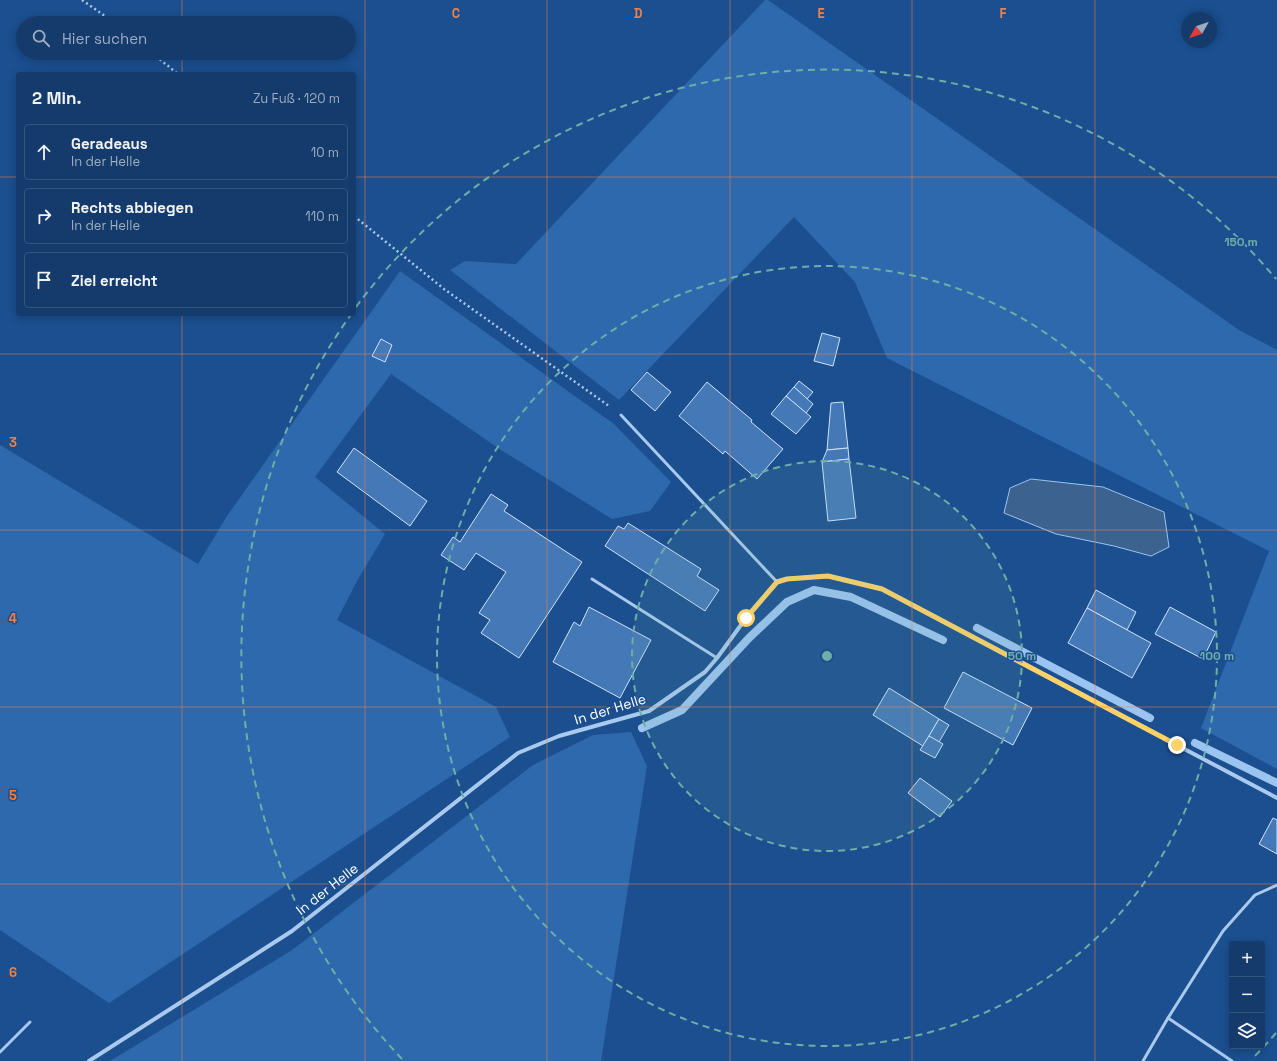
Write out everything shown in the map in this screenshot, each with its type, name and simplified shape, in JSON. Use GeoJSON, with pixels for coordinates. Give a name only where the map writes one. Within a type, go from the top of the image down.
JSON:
{"type":"FeatureCollection","features":[{"type":"Feature","properties":{"kind":"street"},"geometry":{"type":"LineString","coordinates":[[777,582],[787,579],[828,576],[882,589],[1277,798]]}},
{"type":"Feature","properties":{"kind":"street","name":"In der Helle"},"geometry":{"type":"LineString","coordinates":[[89,1061],[292,931],[518,753],[559,736],[649,710],[705,672],[746,618],[777,582]]}},
{"type":"Feature","properties":{"kind":"lane"},"geometry":{"type":"LineString","coordinates":[[621,415],[777,582]]}},
{"type":"Feature","properties":{"kind":"lane"},"geometry":{"type":"LineString","coordinates":[[592,578],[717,658]]}},
{"type":"Feature","properties":{"kind":"lane"},"geometry":{"type":"LineString","coordinates":[[1143,1061],[1168,1018],[1223,931],[1255,895],[1277,886]]}},
{"type":"Feature","properties":{"kind":"lane"},"geometry":{"type":"LineString","coordinates":[[1168,1018],[1232,1061]]}},
{"type":"Feature","properties":{"kind":"lane"},"geometry":{"type":"LineString","coordinates":[[0,1052],[30,1022]]}},
{"type":"Feature","properties":{"kind":"path"},"geometry":{"type":"LineString","coordinates":[[82,0],[105,16]]}},
{"type":"Feature","properties":{"kind":"path"},"geometry":{"type":"LineString","coordinates":[[161,60],[176,72]]}},
{"type":"Feature","properties":{"kind":"path"},"geometry":{"type":"LineString","coordinates":[[356,218],[444,289],[621,415]]}},
{"type":"Feature","properties":{"kind":"shaded area"},"geometry":{"type":"Polygon","coordinates":[[[765,0],[768,0],[1239,330],[1277,350],[1277,769],[1201,728],[1269,551],[887,358],[855,282],[794,217],[619,400],[450,270],[465,261],[516,264],[765,0]]]}},
{"type":"Feature","properties":{"kind":"shaded area"},"geometry":{"type":"Polygon","coordinates":[[[400,271],[614,424],[671,482],[650,511],[612,519],[498,448],[391,374],[315,477],[385,534],[357,581],[337,620],[496,707],[510,737],[109,1003],[0,930],[0,445],[198,564],[227,516],[400,271]]]}},
{"type":"Feature","properties":{"kind":"shaded area"},"geometry":{"type":"Polygon","coordinates":[[[1031,479],[1103,487],[1164,512],[1169,547],[1151,556],[1114,546],[1056,534],[1004,513],[1010,488],[1031,479]]]}},
{"type":"Feature","properties":{"kind":"shaded area"},"geometry":{"type":"Polygon","coordinates":[[[631,732],[647,766],[601,1061],[110,1061],[292,950],[533,765],[593,735],[631,732]]]}},
{"type":"Feature","properties":{"kind":"building"},"geometry":{"type":"Polygon","coordinates":[[[822,333],[840,338],[833,366],[814,361],[822,333]]]}},
{"type":"Feature","properties":{"kind":"building"},"geometry":{"type":"Polygon","coordinates":[[[381,339],[392,345],[385,362],[372,356],[381,339]]]}},
{"type":"Feature","properties":{"kind":"building"},"geometry":{"type":"Polygon","coordinates":[[[647,372],[671,392],[655,411],[631,390],[647,372]]]}},
{"type":"Feature","properties":{"kind":"building"},"geometry":{"type":"Polygon","coordinates":[[[799,381],[813,392],[807,399],[794,387],[799,381]]]}},
{"type":"Feature","properties":{"kind":"building"},"geometry":{"type":"Polygon","coordinates":[[[707,382],[752,420],[751,422],[783,449],[757,479],[725,451],[723,454],[679,416],[707,382]]]}},
{"type":"Feature","properties":{"kind":"building"},"geometry":{"type":"Polygon","coordinates":[[[794,387],[813,404],[806,413],[786,396],[794,387]]]}},
{"type":"Feature","properties":{"kind":"building"},"geometry":{"type":"Polygon","coordinates":[[[786,396],[811,417],[796,434],[771,414],[786,396]]]}},
{"type":"Feature","properties":{"kind":"building"},"geometry":{"type":"Polygon","coordinates":[[[843,402],[848,448],[827,450],[831,403],[843,402]]]}},
{"type":"Feature","properties":{"kind":"building"},"geometry":{"type":"Polygon","coordinates":[[[354,448],[427,501],[410,526],[337,472],[354,448]]]}},
{"type":"Feature","properties":{"kind":"building"},"geometry":{"type":"Polygon","coordinates":[[[848,448],[849,459],[822,462],[827,450],[848,448]]]}},
{"type":"Feature","properties":{"kind":"building"},"geometry":{"type":"Polygon","coordinates":[[[849,459],[856,518],[828,521],[822,462],[849,459]]]}},
{"type":"Feature","properties":{"kind":"building"},"geometry":{"type":"Polygon","coordinates":[[[491,494],[508,505],[504,511],[582,562],[519,658],[481,633],[490,620],[479,613],[506,572],[476,553],[464,570],[441,555],[453,537],[460,542],[491,494]]]}},
{"type":"Feature","properties":{"kind":"building"},"geometry":{"type":"Polygon","coordinates":[[[628,523],[701,569],[697,576],[719,590],[705,611],[605,546],[618,526],[624,529],[628,523]]]}},
{"type":"Feature","properties":{"kind":"building"},"geometry":{"type":"Polygon","coordinates":[[[1096,590],[1136,612],[1127,630],[1087,608],[1096,590]]]}},
{"type":"Feature","properties":{"kind":"building"},"geometry":{"type":"Polygon","coordinates":[[[589,607],[651,640],[620,698],[553,662],[574,622],[580,626],[589,607]]]}},
{"type":"Feature","properties":{"kind":"building"},"geometry":{"type":"Polygon","coordinates":[[[1170,607],[1216,632],[1203,659],[1155,634],[1170,607]]]}},
{"type":"Feature","properties":{"kind":"building"},"geometry":{"type":"Polygon","coordinates":[[[1087,608],[1151,643],[1132,678],[1068,643],[1087,608]]]}},
{"type":"Feature","properties":{"kind":"building"},"geometry":{"type":"Polygon","coordinates":[[[963,672],[1032,708],[1013,745],[944,708],[963,672]]]}},
{"type":"Feature","properties":{"kind":"building"},"geometry":{"type":"Polygon","coordinates":[[[889,688],[939,719],[923,746],[873,715],[889,688]]]}},
{"type":"Feature","properties":{"kind":"building"},"geometry":{"type":"Polygon","coordinates":[[[939,719],[949,725],[939,742],[929,736],[939,719]]]}},
{"type":"Feature","properties":{"kind":"building"},"geometry":{"type":"Polygon","coordinates":[[[929,736],[943,744],[935,758],[920,750],[929,736]]]}},
{"type":"Feature","properties":{"kind":"building"},"geometry":{"type":"Polygon","coordinates":[[[920,778],[952,801],[940,817],[908,793],[920,778]]]}},
{"type":"Feature","properties":{"kind":"building"},"geometry":{"type":"Polygon","coordinates":[[[1273,818],[1277,820],[1277,854],[1259,844],[1273,818]]]}},
{"type":"Feature","properties":{"kind":"waterway"},"geometry":{"type":"LineString","coordinates":[[642,728],[682,710],[749,638],[787,602],[814,590],[851,597],[943,640]]}},
{"type":"Feature","properties":{"kind":"waterway"},"geometry":{"type":"LineString","coordinates":[[977,628],[1150,718]]}},
{"type":"Feature","properties":{"kind":"waterway"},"geometry":{"type":"LineString","coordinates":[[1195,743],[1277,783]]}},
{"type":"Feature","properties":{"kind":"route"},"geometry":{"type":"LineString","coordinates":[[746,618],[777,582],[787,579],[828,576],[882,589],[1177,745]]}}]}
